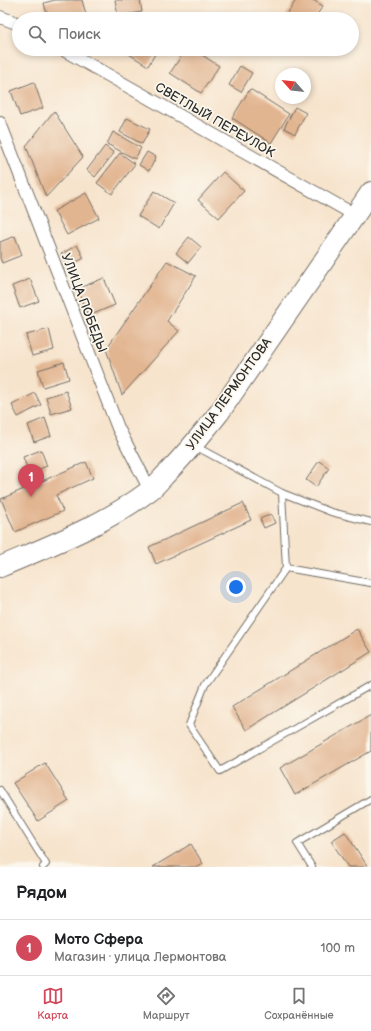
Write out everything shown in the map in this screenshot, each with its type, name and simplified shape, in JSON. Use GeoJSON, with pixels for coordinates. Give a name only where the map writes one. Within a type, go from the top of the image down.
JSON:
{"type":"FeatureCollection","features":[{"type":"Feature","properties":{"kind":"main road","name":"УЛИЦА ЛЕРМОНТОВА"},"geometry":{"type":"LineString","coordinates":[[0,567],[99,523],[150,490],[194,445],[219,413],[371,192]]}},
{"type":"Feature","properties":{"kind":"street"},"geometry":{"type":"LineString","coordinates":[[0,17],[12,21]]}},
{"type":"Feature","properties":{"kind":"street","name":"СВЕТЛЫЙ ПЕРЕУЛОК"},"geometry":{"type":"LineString","coordinates":[[74,56],[355,215]]}},
{"type":"Feature","properties":{"kind":"street","name":"УЛИЦА ПОБЕДЫ"},"geometry":{"type":"LineString","coordinates":[[0,124],[118,428],[150,490]]}},
{"type":"Feature","properties":{"kind":"lane"},"geometry":{"type":"LineString","coordinates":[[194,445],[282,493],[331,512],[371,522]]}},
{"type":"Feature","properties":{"kind":"lane"},"geometry":{"type":"LineString","coordinates":[[282,493],[286,568],[205,685],[189,725],[220,771],[371,685]]}},
{"type":"Feature","properties":{"kind":"lane"},"geometry":{"type":"LineString","coordinates":[[286,568],[371,583]]}},
{"type":"Feature","properties":{"kind":"lane"},"geometry":{"type":"LineString","coordinates":[[0,790],[46,864],[43,867]]}},
{"type":"Feature","properties":{"kind":"lane"},"geometry":{"type":"LineString","coordinates":[[312,867],[297,843],[371,799]]}},
{"type":"Feature","properties":{"kind":"building"},"geometry":{"type":"Polygon","coordinates":[[[55,0],[82,0],[85,12],[46,12],[44,3],[55,0]]]}},
{"type":"Feature","properties":{"kind":"building"},"geometry":{"type":"Polygon","coordinates":[[[115,0],[140,0],[142,12],[117,12],[115,0]]]}},
{"type":"Feature","properties":{"kind":"building"},"geometry":{"type":"Polygon","coordinates":[[[296,0],[313,0],[323,6],[319,12],[288,12],[296,0]]]}},
{"type":"Feature","properties":{"kind":"building"},"geometry":{"type":"Polygon","coordinates":[[[132,56],[154,56],[148,66],[132,56]]]}},
{"type":"Feature","properties":{"kind":"building"},"geometry":{"type":"Polygon","coordinates":[[[181,56],[204,56],[219,66],[201,93],[170,73],[181,56]]]}},
{"type":"Feature","properties":{"kind":"building"},"geometry":{"type":"Polygon","coordinates":[[[240,66],[252,73],[241,92],[229,85],[240,66]]]}},
{"type":"Feature","properties":{"kind":"building"},"geometry":{"type":"Polygon","coordinates":[[[34,82],[43,108],[20,116],[11,91],[34,82]]]}},
{"type":"Feature","properties":{"kind":"building"},"geometry":{"type":"Polygon","coordinates":[[[250,89],[289,114],[271,143],[232,118],[250,89]]]}},
{"type":"Feature","properties":{"kind":"building"},"geometry":{"type":"Polygon","coordinates":[[[295,107],[306,113],[295,134],[284,128],[295,107]]]}},
{"type":"Feature","properties":{"kind":"building"},"geometry":{"type":"Polygon","coordinates":[[[54,111],[83,157],[46,197],[26,146],[54,111]]]}},
{"type":"Feature","properties":{"kind":"building"},"geometry":{"type":"Polygon","coordinates":[[[127,118],[150,129],[142,144],[120,132],[127,118]]]}},
{"type":"Feature","properties":{"kind":"building"},"geometry":{"type":"Polygon","coordinates":[[[113,132],[141,148],[135,159],[107,144],[113,132]]]}},
{"type":"Feature","properties":{"kind":"building"},"geometry":{"type":"Polygon","coordinates":[[[105,146],[114,153],[95,177],[87,170],[105,146]]]}},
{"type":"Feature","properties":{"kind":"building"},"geometry":{"type":"Polygon","coordinates":[[[147,152],[156,157],[149,171],[139,165],[147,152]]]}},
{"type":"Feature","properties":{"kind":"building"},"geometry":{"type":"Polygon","coordinates":[[[120,153],[135,164],[112,194],[97,183],[120,153]]]}},
{"type":"Feature","properties":{"kind":"building"},"geometry":{"type":"Polygon","coordinates":[[[223,172],[244,191],[219,218],[198,200],[223,172]]]}},
{"type":"Feature","properties":{"kind":"building"},"geometry":{"type":"Polygon","coordinates":[[[154,191],[174,203],[159,229],[138,216],[154,191]]]}},
{"type":"Feature","properties":{"kind":"building"},"geometry":{"type":"Polygon","coordinates":[[[86,193],[99,218],[67,235],[54,211],[86,193]]]}},
{"type":"Feature","properties":{"kind":"building"},"geometry":{"type":"Polygon","coordinates":[[[15,236],[22,255],[2,263],[0,258],[0,242],[15,236]]]}},
{"type":"Feature","properties":{"kind":"building"},"geometry":{"type":"Polygon","coordinates":[[[189,237],[201,247],[188,263],[176,253],[189,237]]]}},
{"type":"Feature","properties":{"kind":"building"},"geometry":{"type":"Polygon","coordinates":[[[77,245],[84,258],[68,267],[61,254],[77,245]]]}},
{"type":"Feature","properties":{"kind":"building"},"geometry":{"type":"Polygon","coordinates":[[[167,261],[196,276],[167,321],[179,331],[122,395],[106,349],[167,261]]]}},
{"type":"Feature","properties":{"kind":"building"},"geometry":{"type":"Polygon","coordinates":[[[104,278],[115,305],[88,316],[77,289],[104,278]]]}},
{"type":"Feature","properties":{"kind":"building"},"geometry":{"type":"Polygon","coordinates":[[[30,279],[39,301],[20,308],[12,286],[30,279]]]}},
{"type":"Feature","properties":{"kind":"building"},"geometry":{"type":"Polygon","coordinates":[[[49,329],[54,350],[32,356],[26,335],[49,329]]]}},
{"type":"Feature","properties":{"kind":"building"},"geometry":{"type":"Polygon","coordinates":[[[64,362],[69,379],[43,387],[38,370],[64,362]]]}},
{"type":"Feature","properties":{"kind":"building"},"geometry":{"type":"Polygon","coordinates":[[[66,391],[72,408],[51,414],[46,397],[66,391]]]}},
{"type":"Feature","properties":{"kind":"building"},"geometry":{"type":"Polygon","coordinates":[[[35,393],[41,405],[18,417],[12,405],[35,393]]]}},
{"type":"Feature","properties":{"kind":"building"},"geometry":{"type":"Polygon","coordinates":[[[45,418],[51,436],[34,442],[28,425],[45,418]]]}},
{"type":"Feature","properties":{"kind":"building"},"geometry":{"type":"Polygon","coordinates":[[[41,450],[47,466],[29,473],[23,457],[41,450]]]}},
{"type":"Feature","properties":{"kind":"building"},"geometry":{"type":"Polygon","coordinates":[[[319,461],[329,468],[316,487],[306,480],[319,461]]]}},
{"type":"Feature","properties":{"kind":"building"},"geometry":{"type":"Polygon","coordinates":[[[86,462],[93,478],[56,495],[63,511],[15,532],[1,499],[86,462]]]}},
{"type":"Feature","properties":{"kind":"building"},"geometry":{"type":"Polygon","coordinates":[[[243,503],[251,520],[156,564],[149,547],[243,503]]]}},
{"type":"Feature","properties":{"kind":"building"},"geometry":{"type":"Polygon","coordinates":[[[271,514],[275,523],[264,528],[260,519],[271,514]]]}},
{"type":"Feature","properties":{"kind":"building"},"geometry":{"type":"Polygon","coordinates":[[[357,629],[371,652],[246,730],[232,707],[357,629]]]}},
{"type":"Feature","properties":{"kind":"building"},"geometry":{"type":"Polygon","coordinates":[[[371,715],[371,751],[295,795],[280,768],[371,715]]]}},
{"type":"Feature","properties":{"kind":"building"},"geometry":{"type":"Polygon","coordinates":[[[45,763],[69,801],[38,821],[13,783],[45,763]]]}},
{"type":"Feature","properties":{"kind":"building"},"geometry":{"type":"Polygon","coordinates":[[[345,832],[368,867],[348,867],[331,841],[345,832]]]}},
{"type":"Feature","properties":{"kind":"building"},"geometry":{"type":"Polygon","coordinates":[[[191,844],[203,864],[198,867],[153,867],[191,844]]]}},
{"type":"Feature","properties":{"kind":"place","name":"Мото Сфера"},"geometry":{"type":"Point","coordinates":[31,497]}}]}
